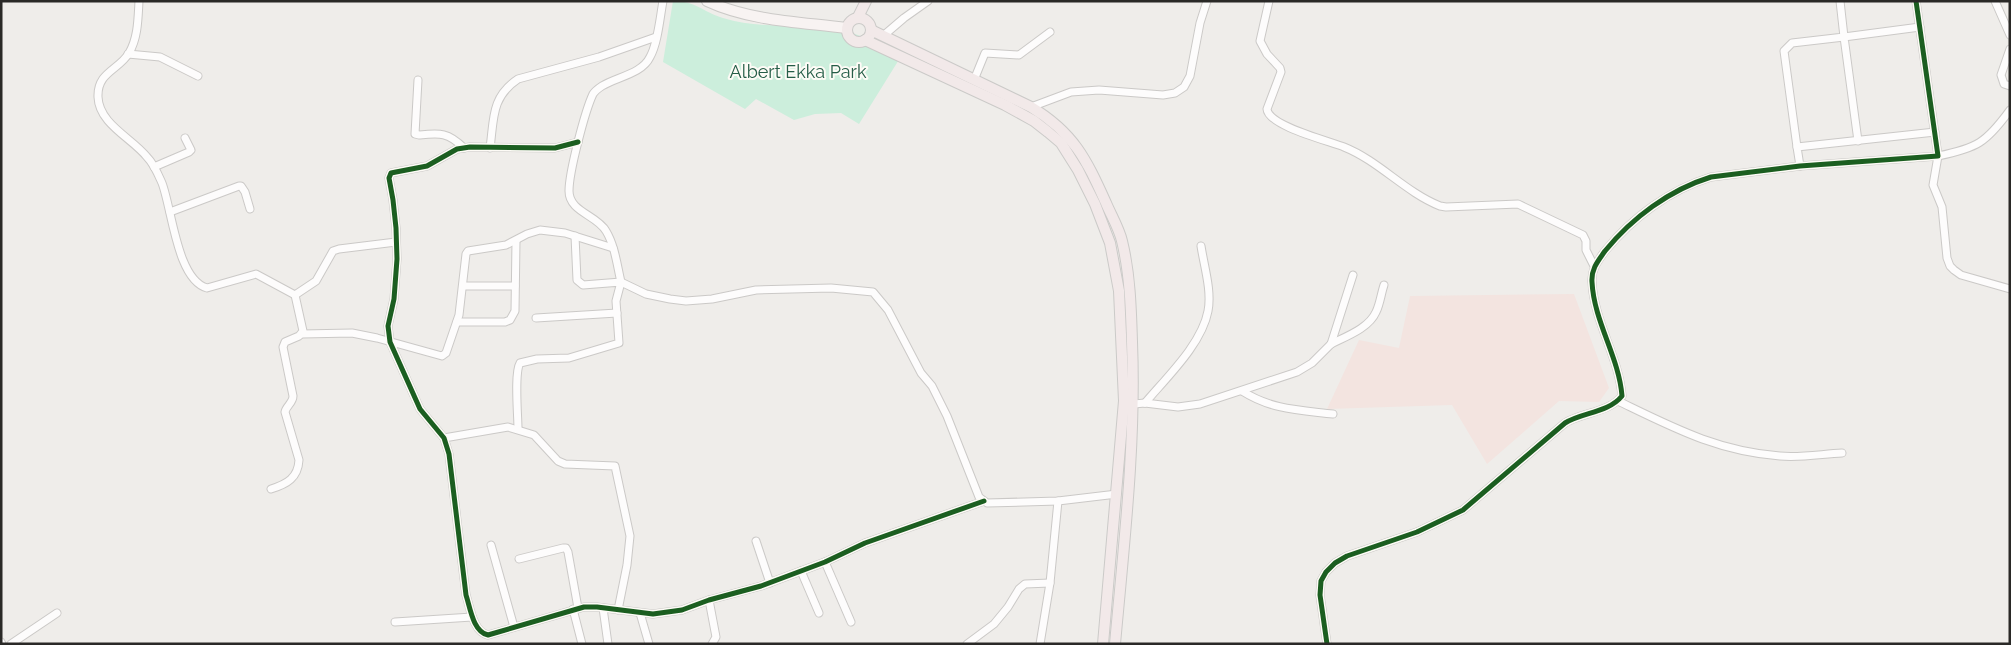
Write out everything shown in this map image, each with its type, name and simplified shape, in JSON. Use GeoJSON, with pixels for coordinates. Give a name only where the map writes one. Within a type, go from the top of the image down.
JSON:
{"type":"FeatureCollection","features":[{"type":"Feature","properties":{"kind":"main road"},"geometry":{"type":"LineString","coordinates":[[866,1],[858,17],[849,22],[846,28],[850,39],[858,42],[865,40],[1005,105],[1034,122],[1061,143],[1078,170],[1095,204],[1110,243],[1118,283],[1124,401],[1103,644]]}},
{"type":"Feature","properties":{"kind":"main road"},"geometry":{"type":"LineString","coordinates":[[858,17],[869,23],[871,30],[865,40]]}},
{"type":"Feature","properties":{"kind":"main road"},"geometry":{"type":"LineString","coordinates":[[871,30],[1031,107],[1052,120],[1081,152],[1122,238],[1131,298],[1140,404],[1129,489],[1115,644]]}},
{"type":"Feature","properties":{"kind":"street"},"geometry":{"type":"LineString","coordinates":[[139,1],[134,44],[121,63],[103,76],[97,95],[98,104],[110,122],[147,156],[154,167],[162,184],[184,265],[202,286],[207,288],[256,274],[295,295],[303,331],[302,334]]}},
{"type":"Feature","properties":{"kind":"street"},"geometry":{"type":"LineString","coordinates":[[518,429],[517,391],[518,366],[520,363],[537,359],[569,358],[619,343],[616,301],[621,282],[614,248],[606,230],[600,223],[576,207],[571,200],[569,190],[578,142],[594,93],[602,86],[640,68],[650,58],[663,1]]}},
{"type":"Feature","properties":{"kind":"street"},"geometry":{"type":"LineString","coordinates":[[707,1],[738,13],[757,17],[846,28]]}},
{"type":"Feature","properties":{"kind":"street"},"geometry":{"type":"LineString","coordinates":[[883,36],[928,1]]}},
{"type":"Feature","properties":{"kind":"street"},"geometry":{"type":"LineString","coordinates":[[1031,107],[1072,92],[1099,90],[1164,95],[1174,93],[1184,87],[1190,76],[1200,23],[1207,1]]}},
{"type":"Feature","properties":{"kind":"street"},"geometry":{"type":"LineString","coordinates":[[1269,1],[1260,41],[1281,72],[1267,109],[1267,113],[1272,118],[1289,128],[1346,148],[1440,206],[1518,204],[1569,227],[1583,235],[1586,240],[1586,250],[1594,266]]}},
{"type":"Feature","properties":{"kind":"street"},"geometry":{"type":"LineString","coordinates":[[1840,1],[1858,141]]}},
{"type":"Feature","properties":{"kind":"street"},"geometry":{"type":"LineString","coordinates":[[1916,1],[1938,156],[1933,185],[1942,206],[1947,258],[1950,266],[1961,275],[2010,289]]}},
{"type":"Feature","properties":{"kind":"street"},"geometry":{"type":"LineString","coordinates":[[1995,1],[2010,35]]}},
{"type":"Feature","properties":{"kind":"street"},"geometry":{"type":"LineString","coordinates":[[1800,166],[1784,51],[1792,43],[1920,27]]}},
{"type":"Feature","properties":{"kind":"street"},"geometry":{"type":"LineString","coordinates":[[974,80],[985,53],[1019,55],[1050,32]]}},
{"type":"Feature","properties":{"kind":"street"},"geometry":{"type":"LineString","coordinates":[[490,148],[494,113],[498,99],[502,92],[518,79],[599,57],[656,37]]}},
{"type":"Feature","properties":{"kind":"street"},"geometry":{"type":"LineString","coordinates":[[2010,49],[2001,76],[2004,84],[2010,86]]}},
{"type":"Feature","properties":{"kind":"street"},"geometry":{"type":"LineString","coordinates":[[128,54],[160,57],[198,76]]}},
{"type":"Feature","properties":{"kind":"street"},"geometry":{"type":"LineString","coordinates":[[418,80],[415,134],[447,135],[454,138],[464,148]]}},
{"type":"Feature","properties":{"kind":"street"},"geometry":{"type":"LineString","coordinates":[[1327,644],[1320,595],[1322,581],[1326,572],[1335,563],[1348,556],[1417,532],[1463,510],[1565,423],[1574,418],[1606,408],[1618,401],[1622,396],[1621,381],[1596,306],[1591,280],[1594,266],[1622,231],[1647,211],[1686,186],[1710,177],[1800,166],[1938,156],[1971,148],[1996,129],[2010,110]]}},
{"type":"Feature","properties":{"kind":"street"},"geometry":{"type":"LineString","coordinates":[[1797,147],[1935,132]]}},
{"type":"Feature","properties":{"kind":"street"},"geometry":{"type":"LineString","coordinates":[[154,167],[189,152],[191,147],[185,138]]}},
{"type":"Feature","properties":{"kind":"street"},"geometry":{"type":"LineString","coordinates":[[578,142],[555,148],[457,149],[427,166],[391,173],[388,178],[393,200],[396,242],[396,282],[388,326],[390,342],[420,409],[444,438],[449,454],[466,595],[472,616],[480,632],[484,635],[576,609],[603,608],[653,614],[682,610],[709,600],[770,583],[865,544],[984,501]]}},
{"type":"Feature","properties":{"kind":"street"},"geometry":{"type":"LineString","coordinates":[[170,212],[239,186],[245,192],[250,209]]}},
{"type":"Feature","properties":{"kind":"street"},"geometry":{"type":"LineString","coordinates":[[271,489],[285,485],[293,478],[299,468],[299,460],[286,412],[286,408],[293,399],[293,396],[283,347],[285,342],[302,334],[352,334],[442,356],[446,353],[457,322],[466,254],[468,251],[506,245],[527,234],[540,230],[565,232],[614,248]]}},
{"type":"Feature","properties":{"kind":"street"},"geometry":{"type":"LineString","coordinates":[[575,236],[577,280],[583,285],[621,282],[646,294],[670,300],[686,301],[712,299],[756,290],[830,288],[873,292],[888,310],[921,373],[932,386],[947,416],[980,497],[984,501],[987,503],[1058,501],[1117,494]]}},
{"type":"Feature","properties":{"kind":"street"},"geometry":{"type":"LineString","coordinates":[[457,322],[505,322],[510,320],[515,311],[516,240]]}},
{"type":"Feature","properties":{"kind":"street"},"geometry":{"type":"LineString","coordinates":[[295,295],[316,281],[333,252],[339,249],[396,242]]}},
{"type":"Feature","properties":{"kind":"street"},"geometry":{"type":"LineString","coordinates":[[1140,404],[1186,354],[1204,323],[1208,311],[1209,298],[1201,246]]}},
{"type":"Feature","properties":{"kind":"street"},"geometry":{"type":"LineString","coordinates":[[1331,344],[1353,275]]}},
{"type":"Feature","properties":{"kind":"street"},"geometry":{"type":"LineString","coordinates":[[1140,404],[1178,407],[1200,404],[1297,372],[1312,363],[1331,344],[1364,326],[1371,320],[1376,312],[1384,285]]}},
{"type":"Feature","properties":{"kind":"street"},"geometry":{"type":"LineString","coordinates":[[463,286],[516,286]]}},
{"type":"Feature","properties":{"kind":"street"},"geometry":{"type":"LineString","coordinates":[[536,318],[617,313]]}},
{"type":"Feature","properties":{"kind":"street"},"geometry":{"type":"LineString","coordinates":[[1242,391],[1271,406],[1334,414]]}},
{"type":"Feature","properties":{"kind":"street"},"geometry":{"type":"LineString","coordinates":[[1618,401],[1690,436],[1730,449],[1782,456],[1842,453]]}},
{"type":"Feature","properties":{"kind":"street"},"geometry":{"type":"LineString","coordinates":[[444,438],[499,427],[518,429],[539,439],[558,461],[565,464],[612,465],[616,469],[630,536],[628,565],[618,610]]}},
{"type":"Feature","properties":{"kind":"street"},"geometry":{"type":"LineString","coordinates":[[1040,644],[1050,583],[1058,501]]}},
{"type":"Feature","properties":{"kind":"street"},"geometry":{"type":"LineString","coordinates":[[756,541],[770,583]]}},
{"type":"Feature","properties":{"kind":"street"},"geometry":{"type":"LineString","coordinates":[[491,545],[514,627]]}},
{"type":"Feature","properties":{"kind":"street"},"geometry":{"type":"LineString","coordinates":[[519,559],[566,548],[582,644]]}},
{"type":"Feature","properties":{"kind":"street"},"geometry":{"type":"LineString","coordinates":[[825,562],[851,622]]}},
{"type":"Feature","properties":{"kind":"street"},"geometry":{"type":"LineString","coordinates":[[801,571],[819,612]]}},
{"type":"Feature","properties":{"kind":"street"},"geometry":{"type":"LineString","coordinates":[[966,644],[994,624],[1008,607],[1019,589],[1025,584],[1050,583]]}},
{"type":"Feature","properties":{"kind":"street"},"geometry":{"type":"LineString","coordinates":[[709,600],[716,637],[712,644]]}},
{"type":"Feature","properties":{"kind":"street"},"geometry":{"type":"LineString","coordinates":[[603,608],[608,644]]}},
{"type":"Feature","properties":{"kind":"street"},"geometry":{"type":"LineString","coordinates":[[11,644],[56,613]]}},
{"type":"Feature","properties":{"kind":"street"},"geometry":{"type":"LineString","coordinates":[[640,613],[649,644]]}},
{"type":"Feature","properties":{"kind":"street"},"geometry":{"type":"LineString","coordinates":[[395,622],[472,616]]}},
{"type":"Feature","properties":{"kind":"shaded area"},"geometry":{"type":"Polygon","coordinates":[[[1574,294],[1609,388],[1599,402],[1559,401],[1487,464],[1452,405],[1327,409],[1359,340],[1399,348],[1410,296],[1574,294]]]}},
{"type":"Feature","properties":{"kind":"green space","name":"Albert Ekka Park"},"geometry":{"type":"Polygon","coordinates":[[[673,1],[688,3],[716,16],[750,24],[820,28],[852,33],[885,48],[900,58],[859,124],[841,113],[815,114],[794,120],[756,99],[745,109],[663,62],[673,1]]]}},
{"type":"Feature","properties":{"kind":"cycle path"},"geometry":{"type":"LineString","coordinates":[[1327,644],[1320,595],[1321,581],[1326,572],[1335,563],[1347,556],[1417,532],[1463,510],[1565,423],[1610,406],[1622,396],[1616,367],[1597,311],[1592,277],[1596,265],[1605,251],[1627,227],[1652,206],[1681,189],[1711,177],[1800,166],[1938,156],[1916,1]]}},
{"type":"Feature","properties":{"kind":"cycle path"},"geometry":{"type":"LineString","coordinates":[[578,142],[555,148],[470,147],[457,149],[427,166],[391,173],[389,178],[396,228],[397,259],[394,299],[388,326],[390,342],[420,409],[444,438],[449,454],[466,595],[473,618],[483,633],[488,635],[584,607],[653,614],[682,610],[709,600],[761,586],[825,562],[865,543],[984,501]]}}]}
